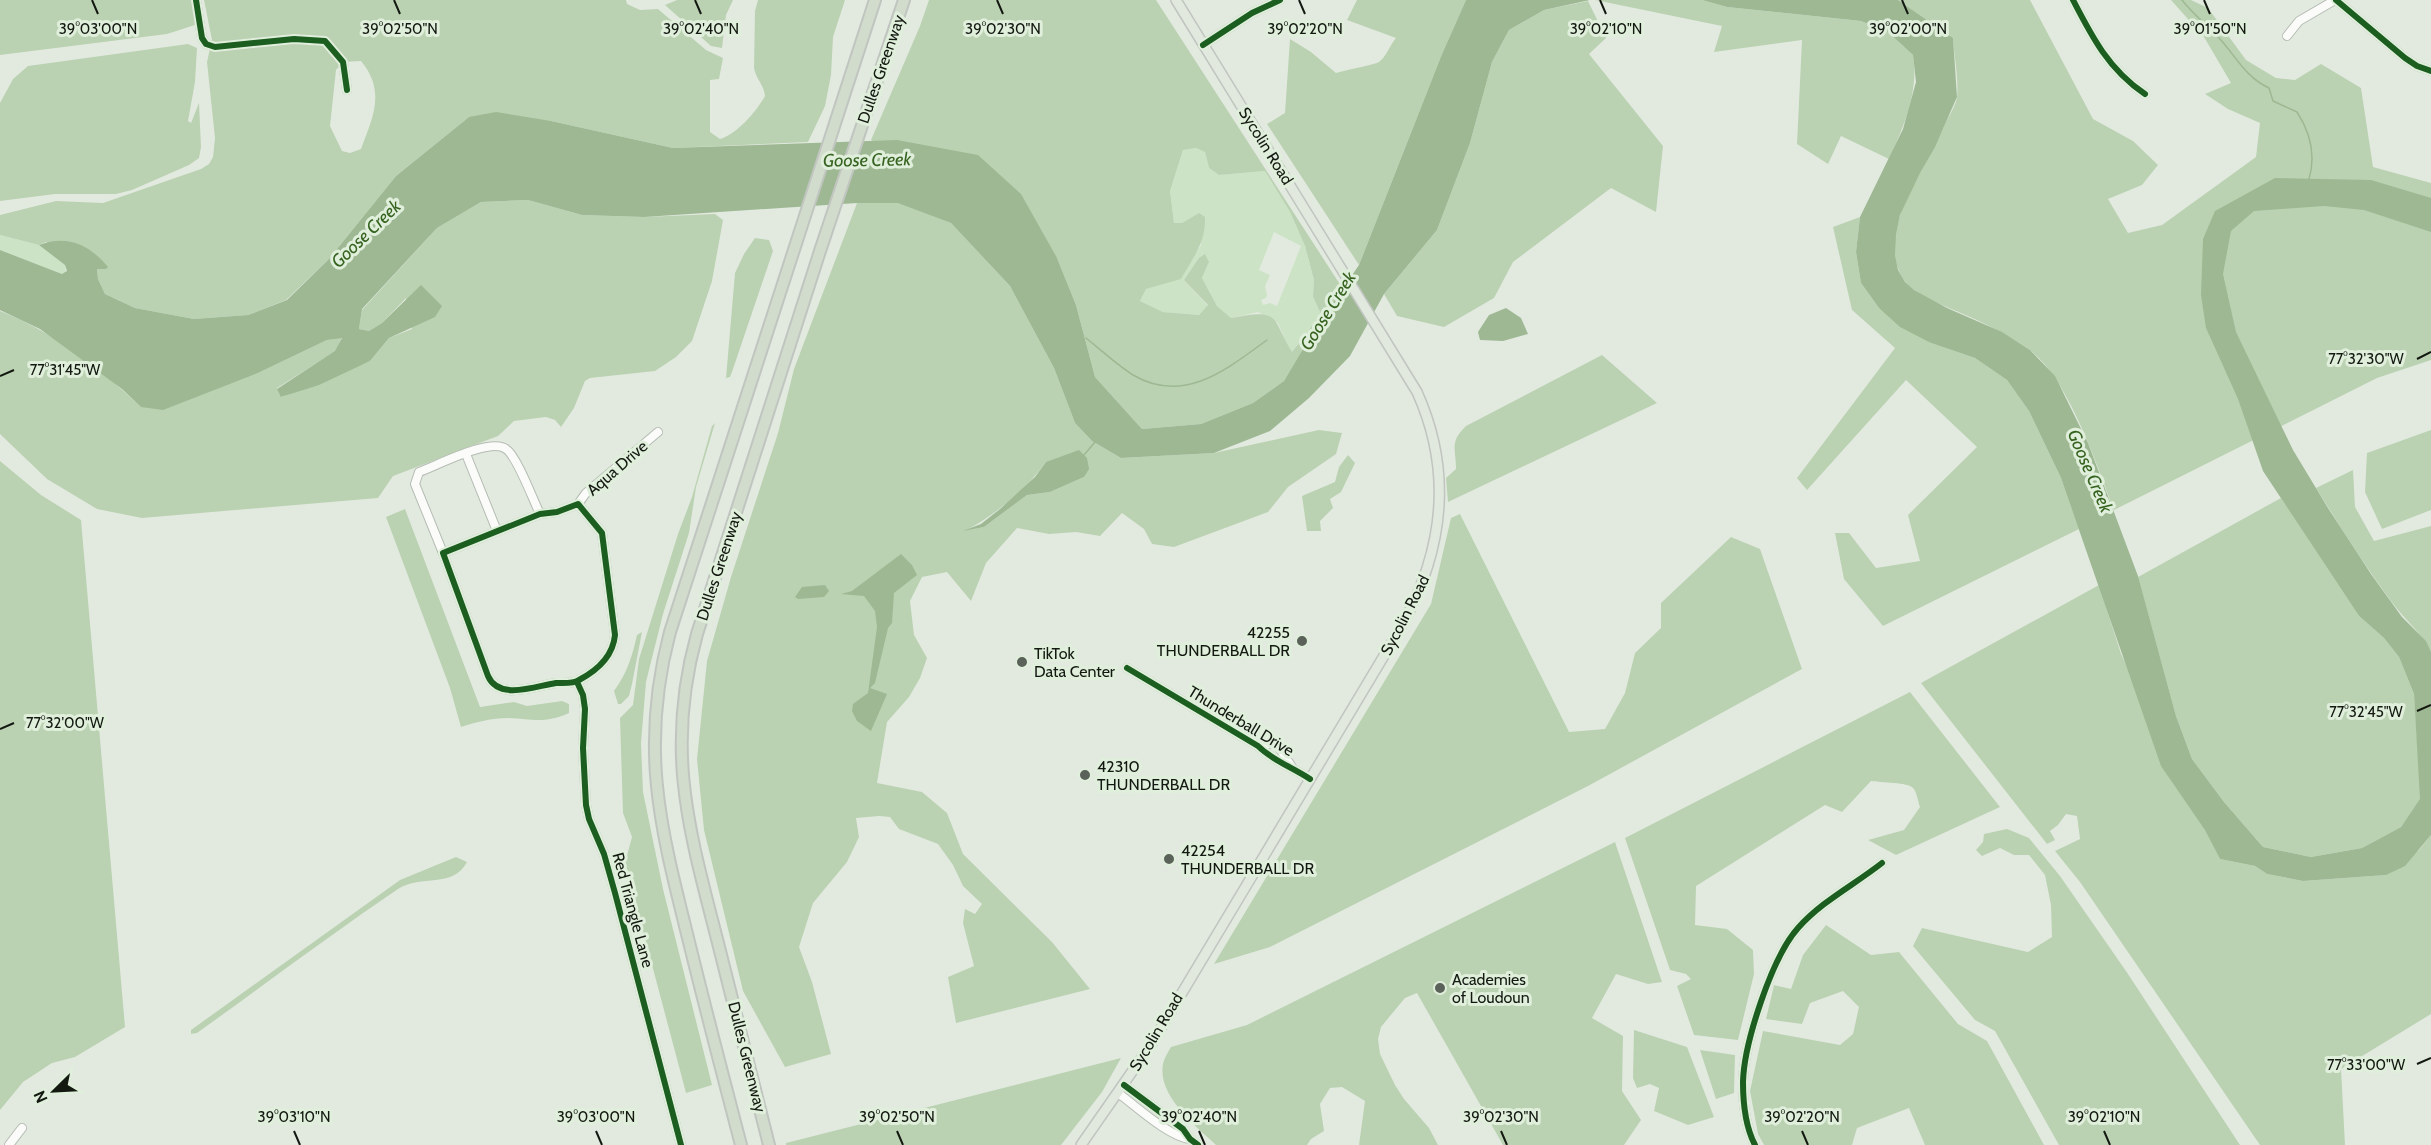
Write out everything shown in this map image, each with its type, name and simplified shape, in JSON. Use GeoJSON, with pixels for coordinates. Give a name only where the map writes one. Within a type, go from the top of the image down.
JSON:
{"type":"FeatureCollection","features":[{"type":"Feature","properties":{"kind":"highway","name":"Dulles Greenway"},"geometry":{"type":"LineString","coordinates":[[741,1145],[662,829],[654,776],[654,720],[660,674],[670,632],[875,0]]}},
{"type":"Feature","properties":{"kind":"highway","name":"Dulles Greenway"},"geometry":{"type":"LineString","coordinates":[[769,1145],[692,842],[681,770],[681,715],[687,673],[697,634],[820,251],[904,0]]}},
{"type":"Feature","properties":{"kind":"main road","name":"Sycolin Road"},"geometry":{"type":"LineString","coordinates":[[1081,1145],[1152,1043],[1414,603],[1429,566],[1436,537],[1439,478],[1430,425],[1417,392],[1176,0]]}},
{"type":"Feature","properties":{"kind":"street"},"geometry":{"type":"LineString","coordinates":[[195,0],[202,38],[206,44],[215,47],[294,39],[325,41],[343,62],[347,90]]}},
{"type":"Feature","properties":{"kind":"street"},"geometry":{"type":"LineString","coordinates":[[2073,0],[2096,44],[2109,63],[2131,85],[2145,94]]}},
{"type":"Feature","properties":{"kind":"street"},"geometry":{"type":"LineString","coordinates":[[2287,36],[2299,21],[2336,0],[2405,58],[2416,66],[2431,70]]}},
{"type":"Feature","properties":{"kind":"street"},"geometry":{"type":"LineString","coordinates":[[1203,45],[1275,1]]}},
{"type":"Feature","properties":{"kind":"street","name":"Aqua Drive"},"geometry":{"type":"LineString","coordinates":[[578,504],[586,493],[658,432]]}},
{"type":"Feature","properties":{"kind":"street"},"geometry":{"type":"LineString","coordinates":[[443,553],[540,514],[557,512],[578,504],[602,533],[615,635],[610,654],[577,682],[523,690],[497,687],[491,683],[415,484],[416,477],[419,472],[491,445],[498,445],[507,449],[513,458],[540,514]]}},
{"type":"Feature","properties":{"kind":"street"},"geometry":{"type":"LineString","coordinates":[[466,454],[497,531]]}},
{"type":"Feature","properties":{"kind":"street","name":"Thunderball Drive"},"geometry":{"type":"LineString","coordinates":[[1127,668],[1258,746],[1269,757],[1292,767],[1310,779]]}},
{"type":"Feature","properties":{"kind":"street","name":"Red Triangle Lane"},"geometry":{"type":"LineString","coordinates":[[577,682],[584,695],[584,768],[589,819],[610,873],[681,1145]]}},
{"type":"Feature","properties":{"kind":"street","name":"Thunderball Drive"},"geometry":{"type":"LineString","coordinates":[[1258,746],[1276,743],[1292,767]]}},
{"type":"Feature","properties":{"kind":"street"},"geometry":{"type":"LineString","coordinates":[[1755,1145],[1743,1109],[1743,1080],[1749,1046],[1769,978],[1782,950],[1813,912],[1882,863]]}},
{"type":"Feature","properties":{"kind":"street"},"geometry":{"type":"LineString","coordinates":[[1121,1089],[1183,1129],[1198,1145]]}},
{"type":"Feature","properties":{"kind":"street"},"geometry":{"type":"LineString","coordinates":[[9,1145],[22,1128]]}},
{"type":"Feature","properties":{"kind":"shaded area"},"geometry":{"type":"Polygon","coordinates":[[[0,0],[191,0],[195,25],[167,34],[0,55],[0,0]]]}},
{"type":"Feature","properties":{"kind":"shaded area"},"geometry":{"type":"Polygon","coordinates":[[[204,0],[626,0],[627,4],[640,10],[658,9],[706,50],[723,58],[719,79],[710,80],[710,132],[720,139],[746,122],[765,96],[754,68],[755,11],[758,0],[845,0],[833,37],[831,75],[825,106],[808,142],[673,148],[551,121],[469,117],[396,176],[329,259],[286,300],[248,315],[194,319],[135,308],[105,294],[98,279],[97,269],[46,242],[39,245],[0,235],[0,215],[56,201],[103,203],[201,169],[209,164],[213,157],[215,138],[207,62],[212,40],[204,0]],[[361,61],[343,62],[336,70],[330,126],[342,151],[350,153],[361,149],[370,126],[375,94],[369,72],[361,61]]]}},
{"type":"Feature","properties":{"kind":"shaded area"},"geometry":{"type":"Polygon","coordinates":[[[677,0],[733,0],[726,15],[722,48],[711,46],[665,5],[677,0]]]}},
{"type":"Feature","properties":{"kind":"shaded area"},"geometry":{"type":"Polygon","coordinates":[[[929,0],[1156,0],[1343,289],[1284,381],[1253,403],[1201,424],[1142,429],[1095,377],[1076,305],[1057,258],[871,140],[929,0]],[[1196,148],[1183,150],[1170,191],[1174,223],[1182,223],[1199,213],[1205,217],[1205,226],[1198,250],[1181,279],[1146,289],[1140,301],[1163,312],[1199,315],[1208,305],[1184,280],[1199,258],[1205,254],[1209,262],[1202,278],[1217,306],[1231,318],[1259,314],[1272,318],[1292,352],[1321,314],[1313,297],[1314,280],[1305,246],[1290,212],[1265,171],[1219,175],[1209,168],[1205,152],[1196,148]]]}},
{"type":"Feature","properties":{"kind":"shaded area"},"geometry":{"type":"Polygon","coordinates":[[[1357,0],[1466,0],[1442,54],[1359,265],[1267,124],[1285,113],[1290,39],[1311,52],[1336,73],[1379,62],[1384,57],[1396,38],[1347,20],[1357,0]]]}},
{"type":"Feature","properties":{"kind":"shaded area"},"geometry":{"type":"Polygon","coordinates":[[[1595,0],[1702,0],[1727,7],[1861,21],[1888,32],[1913,55],[1914,69],[1909,108],[1889,159],[1841,136],[1828,164],[1797,144],[1802,40],[1714,52],[1722,26],[1595,0]]]}},
{"type":"Feature","properties":{"kind":"shaded area"},"geometry":{"type":"Polygon","coordinates":[[[1898,0],[2030,0],[2093,119],[2133,141],[2158,165],[2142,185],[2108,199],[2128,233],[2162,225],[2256,157],[2260,123],[2228,109],[2205,94],[2231,83],[2204,37],[2171,0],[2191,0],[2208,8],[2246,60],[2276,78],[2295,80],[2321,64],[2361,88],[2373,167],[2431,183],[2431,360],[2377,378],[2114,510],[2068,399],[2042,361],[2027,348],[2004,334],[1914,290],[1903,279],[1899,270],[1895,255],[1898,221],[1912,187],[1954,106],[1957,75],[1953,38],[1898,0]]]}},
{"type":"Feature","properties":{"kind":"shaded area"},"geometry":{"type":"Polygon","coordinates":[[[1588,1],[1606,38],[1589,54],[1663,146],[1656,212],[1611,188],[1513,262],[1494,298],[1444,327],[1397,316],[1384,294],[1437,230],[1470,143],[1492,62],[1509,30],[1544,10],[1588,1]]]}},
{"type":"Feature","properties":{"kind":"shaded area"},"geometry":{"type":"Polygon","coordinates":[[[188,44],[197,48],[195,82],[188,121],[191,123],[199,103],[201,147],[199,158],[189,165],[132,190],[116,194],[55,194],[0,201],[0,103],[13,79],[28,66],[188,44]]]}},
{"type":"Feature","properties":{"kind":"shaded area"},"geometry":{"type":"Polygon","coordinates":[[[1196,148],[1205,152],[1209,168],[1219,175],[1265,171],[1290,212],[1305,246],[1314,280],[1313,297],[1321,314],[1291,353],[1278,323],[1258,312],[1231,318],[1217,306],[1202,278],[1209,262],[1184,280],[1208,306],[1199,315],[1163,312],[1140,301],[1146,289],[1181,278],[1201,245],[1199,213],[1182,223],[1174,223],[1170,191],[1183,150],[1196,148]],[[1274,232],[1259,270],[1270,275],[1265,286],[1266,298],[1261,300],[1263,305],[1270,303],[1277,306],[1301,246],[1274,232]]]}},
{"type":"Feature","properties":{"kind":"shaded area"},"geometry":{"type":"Polygon","coordinates":[[[528,200],[582,215],[644,217],[715,214],[723,220],[712,281],[692,341],[676,357],[655,371],[590,378],[585,381],[574,408],[561,427],[555,420],[546,417],[514,421],[498,436],[393,476],[378,498],[142,518],[97,509],[47,479],[0,434],[0,311],[38,329],[75,352],[141,407],[258,373],[327,340],[342,337],[336,351],[277,388],[282,397],[370,361],[389,338],[412,329],[406,298],[382,323],[369,331],[359,329],[362,310],[437,228],[481,202],[528,200]]]}},
{"type":"Feature","properties":{"kind":"shaded area"},"geometry":{"type":"Polygon","coordinates":[[[898,202],[951,223],[1010,286],[1054,368],[1075,423],[1092,441],[1121,458],[1214,453],[1319,430],[1342,433],[1336,454],[1288,487],[1268,512],[1174,547],[1152,544],[1144,529],[1122,513],[1100,536],[1076,532],[1049,534],[1017,528],[986,563],[971,601],[947,572],[922,577],[910,601],[914,635],[927,658],[920,678],[909,697],[887,722],[877,783],[922,792],[947,813],[963,854],[1052,942],[1090,989],[956,1023],[948,977],[974,966],[963,923],[965,909],[975,914],[982,904],[963,886],[953,865],[938,844],[899,829],[890,817],[856,818],[859,837],[847,862],[813,903],[799,947],[812,982],[831,1054],[785,1067],[743,991],[704,830],[697,759],[707,661],[731,577],[778,433],[794,369],[857,203],[898,202]],[[1046,462],[1010,500],[967,530],[984,527],[1027,495],[1050,492],[1084,477],[1046,462]]]}},
{"type":"Feature","properties":{"kind":"shaded area"},"geometry":{"type":"Polygon","coordinates":[[[1860,217],[1856,252],[1861,283],[1879,308],[1931,343],[1975,358],[2007,380],[2029,411],[2061,478],[2079,529],[1883,626],[1844,579],[1835,533],[1849,533],[1876,568],[1920,561],[1908,515],[1977,447],[1906,380],[1807,490],[1797,478],[1895,348],[1852,310],[1833,227],[1860,217]]]}},
{"type":"Feature","properties":{"kind":"shaded area"},"geometry":{"type":"Polygon","coordinates":[[[0,235],[39,245],[65,265],[66,273],[62,274],[0,250],[0,235]]]}},
{"type":"Feature","properties":{"kind":"shaded area"},"geometry":{"type":"Polygon","coordinates":[[[755,238],[769,240],[773,251],[733,369],[730,377],[726,378],[735,273],[755,238]]]}},
{"type":"Feature","properties":{"kind":"shaded area"},"geometry":{"type":"Polygon","coordinates":[[[1602,355],[1657,403],[1448,502],[1446,478],[1456,469],[1455,441],[1466,426],[1602,355]]]}},
{"type":"Feature","properties":{"kind":"shaded area"},"geometry":{"type":"Polygon","coordinates":[[[715,423],[696,487],[689,533],[663,614],[646,682],[641,743],[643,792],[663,889],[712,1085],[686,1093],[625,863],[632,837],[623,813],[620,718],[633,705],[639,659],[678,534],[692,497],[712,426],[715,423]]]}},
{"type":"Feature","properties":{"kind":"shaded area"},"geometry":{"type":"Polygon","coordinates":[[[2431,430],[2431,510],[2382,529],[2365,492],[2367,453],[2431,430]]]}},
{"type":"Feature","properties":{"kind":"shaded area"},"geometry":{"type":"Polygon","coordinates":[[[1348,455],[1355,463],[1341,492],[1330,499],[1333,508],[1320,521],[1321,531],[1307,531],[1302,496],[1335,482],[1339,467],[1348,455]]]}},
{"type":"Feature","properties":{"kind":"shaded area"},"geometry":{"type":"Polygon","coordinates":[[[0,461],[41,495],[81,520],[125,1027],[75,1057],[52,1063],[23,1082],[0,1110],[0,461]]]}},
{"type":"Feature","properties":{"kind":"shaded area"},"geometry":{"type":"Polygon","coordinates":[[[2353,470],[2355,507],[2374,541],[2431,526],[2431,652],[2371,574],[2316,488],[2353,470]]]}},
{"type":"Feature","properties":{"kind":"shaded area"},"geometry":{"type":"Polygon","coordinates":[[[2281,498],[2359,616],[2384,638],[2399,657],[2414,694],[2421,799],[2401,827],[2362,848],[2311,857],[2263,847],[2224,802],[2192,759],[2176,716],[2138,577],[2281,498]]]}},
{"type":"Feature","properties":{"kind":"shaded area"},"geometry":{"type":"Polygon","coordinates":[[[405,509],[480,707],[514,702],[527,706],[562,701],[569,704],[569,713],[545,720],[496,719],[461,727],[450,688],[386,517],[405,509]]]}},
{"type":"Feature","properties":{"kind":"shaded area"},"geometry":{"type":"Polygon","coordinates":[[[1460,514],[1569,732],[1605,729],[1625,693],[1635,653],[1661,628],[1661,603],[1731,537],[1760,549],[1802,669],[1588,786],[1270,947],[1214,964],[1431,604],[1451,518],[1460,514]]]}},
{"type":"Feature","properties":{"kind":"shaded area"},"geometry":{"type":"Polygon","coordinates":[[[2099,585],[2121,654],[2220,859],[2255,866],[2267,874],[2303,881],[2386,875],[2419,850],[2431,835],[2431,1014],[2341,1069],[2345,1145],[2260,1145],[2080,882],[2055,851],[2080,839],[2077,816],[2066,814],[2050,831],[2055,840],[2047,844],[1921,683],[2099,585]]]}},
{"type":"Feature","properties":{"kind":"shaded area"},"geometry":{"type":"Polygon","coordinates":[[[642,632],[629,696],[618,704],[614,691],[628,665],[637,635],[642,632]]]}},
{"type":"Feature","properties":{"kind":"shaded area"},"geometry":{"type":"Polygon","coordinates":[[[1910,692],[2000,807],[1896,855],[1868,840],[1904,830],[1920,807],[1916,794],[1910,786],[1871,781],[1842,812],[1825,805],[1696,886],[1695,925],[1727,929],[1753,950],[1754,974],[1738,1040],[1694,1035],[1677,986],[1691,979],[1686,974],[1670,970],[1625,838],[1910,692]]]}},
{"type":"Feature","properties":{"kind":"shaded area"},"geometry":{"type":"Polygon","coordinates":[[[2007,829],[2029,838],[2060,876],[2128,974],[2240,1145],[2059,1145],[1995,1031],[1975,1020],[1913,946],[1922,928],[2028,952],[2052,937],[2051,905],[2045,875],[2029,855],[2014,855],[2000,848],[1982,856],[1976,850],[1983,842],[1984,834],[2007,829]]]}},
{"type":"Feature","properties":{"kind":"shaded area"},"geometry":{"type":"Polygon","coordinates":[[[1615,842],[1662,982],[1648,984],[1616,974],[1592,1018],[1623,1036],[1622,1091],[1641,1120],[1624,1145],[1503,1145],[1417,993],[1405,998],[1381,1027],[1378,1039],[1380,1054],[1395,1085],[1429,1128],[1438,1145],[1359,1145],[1365,1101],[1342,1087],[1330,1088],[1320,1104],[1324,1131],[1311,1139],[1307,1145],[1216,1145],[1172,1099],[1163,1076],[1164,1062],[1171,1047],[1247,1025],[1615,842]]]}},
{"type":"Feature","properties":{"kind":"shaded area"},"geometry":{"type":"Polygon","coordinates":[[[456,857],[467,862],[454,876],[417,882],[398,889],[197,1033],[191,1034],[191,1030],[400,880],[456,857]]]}},
{"type":"Feature","properties":{"kind":"shaded area"},"geometry":{"type":"Polygon","coordinates":[[[1826,925],[1871,955],[1899,952],[1958,1024],[1987,1041],[2044,1145],[1925,1145],[1909,1108],[1857,1128],[1852,1145],[1764,1145],[1758,1134],[1750,1091],[1763,1031],[1840,1045],[1853,1034],[1859,1007],[1843,991],[1810,1003],[1802,1024],[1766,1019],[1774,985],[1791,989],[1803,955],[1826,925]]]}},
{"type":"Feature","properties":{"kind":"shaded area"},"geometry":{"type":"Polygon","coordinates":[[[1634,1030],[1687,1047],[1714,1117],[1688,1125],[1654,1111],[1659,1088],[1650,1084],[1637,1088],[1633,1078],[1634,1030]]]}},
{"type":"Feature","properties":{"kind":"shaded area"},"geometry":{"type":"Polygon","coordinates":[[[1700,1050],[1735,1055],[1734,1093],[1716,1099],[1700,1050]]]}},
{"type":"Feature","properties":{"kind":"shaded area"},"geometry":{"type":"Polygon","coordinates":[[[1121,1058],[1102,1092],[1061,1145],[786,1145],[786,1143],[1121,1058]]]}},
{"type":"Feature","properties":{"kind":"water","name":"Goose Creek"},"geometry":{"type":"Polygon","coordinates":[[[1466,0],[1590,0],[1544,10],[1509,30],[1492,62],[1470,143],[1437,230],[1384,294],[1350,356],[1309,398],[1270,431],[1214,453],[1121,458],[1092,441],[1075,423],[1054,368],[1010,286],[951,223],[898,203],[857,203],[644,217],[582,215],[528,200],[481,202],[437,228],[362,309],[359,329],[369,331],[382,323],[421,285],[442,306],[435,317],[389,338],[370,361],[319,385],[281,397],[277,389],[335,351],[342,338],[327,340],[258,373],[163,410],[141,407],[122,389],[40,329],[0,310],[0,250],[62,274],[67,271],[65,265],[39,245],[59,241],[68,241],[86,247],[101,259],[108,267],[97,269],[98,279],[105,294],[135,308],[194,319],[248,315],[287,300],[329,259],[396,176],[469,117],[496,112],[551,121],[673,148],[897,140],[978,155],[1021,194],[1057,258],[1076,305],[1095,377],[1142,429],[1201,424],[1253,403],[1284,381],[1314,331],[1359,265],[1442,54],[1466,0]]]}},
{"type":"Feature","properties":{"kind":"water","name":"Goose Creek"},"geometry":{"type":"Polygon","coordinates":[[[1702,0],[1898,0],[1953,38],[1957,97],[1935,147],[1900,215],[1895,255],[1898,270],[1905,282],[1914,290],[1947,308],[2002,332],[2030,350],[2055,376],[2088,443],[2138,576],[2176,716],[2192,759],[2224,802],[2263,847],[2311,857],[2362,848],[2401,827],[2420,799],[2414,694],[2399,657],[2384,638],[2359,616],[2263,471],[2238,399],[2206,328],[2201,295],[2203,239],[2215,211],[2275,178],[2371,180],[2431,198],[2431,232],[2364,210],[2324,206],[2254,211],[2231,231],[2223,274],[2236,332],[2293,450],[2371,574],[2402,617],[2426,641],[2431,652],[2431,835],[2405,866],[2386,875],[2303,881],[2267,874],[2255,866],[2220,859],[2205,830],[2161,766],[2061,478],[2029,411],[2007,380],[1975,358],[1931,343],[1900,327],[1879,308],[1861,283],[1856,252],[1860,217],[1903,129],[1916,82],[1913,55],[1888,32],[1861,21],[1727,7],[1702,0]]]}},
{"type":"Feature","properties":{"kind":"water"},"geometry":{"type":"Polygon","coordinates":[[[1506,308],[1521,318],[1528,334],[1503,341],[1480,340],[1478,332],[1489,315],[1506,308]]]}},
{"type":"Feature","properties":{"kind":"water"},"geometry":{"type":"Polygon","coordinates":[[[1079,450],[1087,458],[1089,469],[1084,477],[1050,492],[1027,495],[984,527],[963,531],[981,524],[1000,509],[1035,477],[1046,462],[1079,450]]]}},
{"type":"Feature","properties":{"kind":"water"},"geometry":{"type":"Polygon","coordinates":[[[901,554],[912,565],[917,575],[894,593],[892,623],[888,628],[875,683],[870,688],[887,694],[871,731],[857,721],[852,711],[853,704],[868,693],[877,627],[875,611],[864,596],[841,594],[852,591],[901,554]]]}},
{"type":"Feature","properties":{"kind":"water"},"geometry":{"type":"Polygon","coordinates":[[[825,585],[829,591],[824,597],[798,599],[795,597],[802,587],[825,585]]]}},
{"type":"Feature","properties":{"kind":"waterway"},"geometry":{"type":"LineString","coordinates":[[2182,0],[2219,38],[2247,72],[2269,88],[2273,101],[2297,112],[2305,128],[2312,153],[2309,179]]}},
{"type":"Feature","properties":{"kind":"waterway"},"geometry":{"type":"LineString","coordinates":[[1086,338],[1133,375],[1152,383],[1170,386],[1187,385],[1204,380],[1236,362],[1267,340]]}},
{"type":"Feature","properties":{"kind":"waterway"},"geometry":{"type":"LineString","coordinates":[[1084,455],[1095,442]]}},
{"type":"Feature","properties":{"kind":"cycle path"},"geometry":{"type":"LineString","coordinates":[[196,0],[202,38],[206,44],[215,47],[294,39],[325,41],[343,62],[347,90]]}},
{"type":"Feature","properties":{"kind":"cycle path"},"geometry":{"type":"LineString","coordinates":[[1203,45],[1252,13],[1280,0]]}},
{"type":"Feature","properties":{"kind":"cycle path"},"geometry":{"type":"LineString","coordinates":[[2073,0],[2095,40],[2111,63],[2132,85],[2145,94]]}},
{"type":"Feature","properties":{"kind":"cycle path"},"geometry":{"type":"LineString","coordinates":[[2336,0],[2405,58],[2431,71]]}},
{"type":"Feature","properties":{"kind":"cycle path"},"geometry":{"type":"LineString","coordinates":[[578,504],[602,533],[615,635],[614,643],[603,662],[577,681],[519,690],[500,688],[493,684],[488,676],[443,553],[540,514],[557,512],[578,504]]}},
{"type":"Feature","properties":{"kind":"cycle path"},"geometry":{"type":"LineString","coordinates":[[1127,668],[1310,779]]}},
{"type":"Feature","properties":{"kind":"cycle path"},"geometry":{"type":"LineString","coordinates":[[577,682],[583,695],[585,709],[583,748],[586,805],[589,819],[604,854],[681,1145]]}},
{"type":"Feature","properties":{"kind":"cycle path"},"geometry":{"type":"LineString","coordinates":[[1755,1145],[1747,1123],[1743,1082],[1748,1046],[1769,979],[1788,941],[1807,918],[1882,863]]}},
{"type":"Feature","properties":{"kind":"cycle path"},"geometry":{"type":"LineString","coordinates":[[1124,1085],[1183,1129],[1198,1145]]}},
{"type":"Feature","properties":{"kind":"place","name":"42255 THUNDERBALL DR"},"geometry":{"type":"Point","coordinates":[1302,641]}},
{"type":"Feature","properties":{"kind":"place","name":"TikTok Data Center"},"geometry":{"type":"Point","coordinates":[1022,662]}},
{"type":"Feature","properties":{"kind":"place","name":"42310 THUNDERBALL DR"},"geometry":{"type":"Point","coordinates":[1085,775]}},
{"type":"Feature","properties":{"kind":"place","name":"42254 THUNDERBALL DR"},"geometry":{"type":"Point","coordinates":[1169,859]}},
{"type":"Feature","properties":{"kind":"place","name":"Academies of Loudoun"},"geometry":{"type":"Point","coordinates":[1440,988]}}]}
